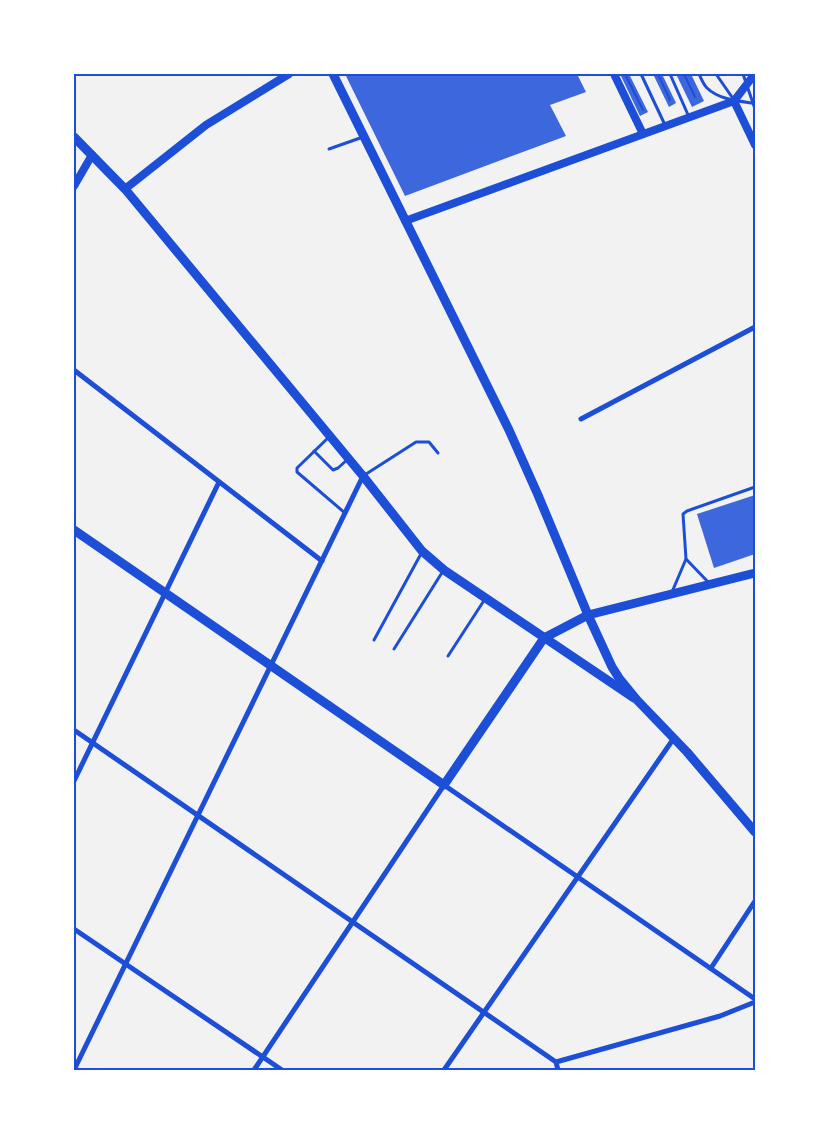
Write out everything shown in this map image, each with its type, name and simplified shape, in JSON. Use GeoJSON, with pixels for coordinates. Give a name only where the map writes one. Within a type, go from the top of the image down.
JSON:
{"type":"FeatureCollection","features":[{"type":"Feature","properties":{"kind":"main road"},"geometry":{"type":"LineString","coordinates":[[333,74],[512,438],[612,667],[637,700],[674,738],[755,832]]}},
{"type":"Feature","properties":{"kind":"main road"},"geometry":{"type":"LineString","coordinates":[[74,137],[125,189],[349,458],[422,551],[444,570],[637,700]]}},
{"type":"Feature","properties":{"kind":"main road"},"geometry":{"type":"LineString","coordinates":[[74,530],[444,785],[544,638],[588,615],[755,573]]}},
{"type":"Feature","properties":{"kind":"street"},"geometry":{"type":"LineString","coordinates":[[125,189],[206,124],[289,74]]}},
{"type":"Feature","properties":{"kind":"street"},"geometry":{"type":"LineString","coordinates":[[614,74],[643,134]]}},
{"type":"Feature","properties":{"kind":"street"},"geometry":{"type":"LineString","coordinates":[[405,221],[734,101],[755,75]]}},
{"type":"Feature","properties":{"kind":"street"},"geometry":{"type":"LineString","coordinates":[[734,101],[755,144]]}},
{"type":"Feature","properties":{"kind":"street"},"geometry":{"type":"LineString","coordinates":[[74,186],[92,155]]}},
{"type":"Feature","properties":{"kind":"street"},"geometry":{"type":"LineString","coordinates":[[581,419],[755,327]]}},
{"type":"Feature","properties":{"kind":"street"},"geometry":{"type":"LineString","coordinates":[[74,370],[322,561]]}},
{"type":"Feature","properties":{"kind":"street"},"geometry":{"type":"LineString","coordinates":[[74,1070],[363,476]]}},
{"type":"Feature","properties":{"kind":"street"},"geometry":{"type":"LineString","coordinates":[[74,782],[219,482]]}},
{"type":"Feature","properties":{"kind":"street"},"geometry":{"type":"LineString","coordinates":[[74,730],[556,1062],[558,1070]]}},
{"type":"Feature","properties":{"kind":"street"},"geometry":{"type":"LineString","coordinates":[[444,1070],[674,738]]}},
{"type":"Feature","properties":{"kind":"street"},"geometry":{"type":"LineString","coordinates":[[254,1070],[444,785],[755,1001]]}},
{"type":"Feature","properties":{"kind":"street"},"geometry":{"type":"LineString","coordinates":[[710,968],[755,901]]}},
{"type":"Feature","properties":{"kind":"street"},"geometry":{"type":"LineString","coordinates":[[74,929],[282,1070]]}},
{"type":"Feature","properties":{"kind":"street"},"geometry":{"type":"LineString","coordinates":[[556,1062],[720,1016],[755,1001]]}},
{"type":"Feature","properties":{"kind":"lane"},"geometry":{"type":"LineString","coordinates":[[641,74],[666,126]]}},
{"type":"Feature","properties":{"kind":"lane"},"geometry":{"type":"LineString","coordinates":[[670,74],[690,117]]}},
{"type":"Feature","properties":{"kind":"lane"},"geometry":{"type":"LineString","coordinates":[[699,74],[705,86],[711,91],[734,101],[752,103]]}},
{"type":"Feature","properties":{"kind":"lane"},"geometry":{"type":"LineString","coordinates":[[716,74],[734,101]]}},
{"type":"Feature","properties":{"kind":"lane"},"geometry":{"type":"LineString","coordinates":[[744,74],[755,109]]}},
{"type":"Feature","properties":{"kind":"lane"},"geometry":{"type":"LineString","coordinates":[[329,149],[363,136]]}},
{"type":"Feature","properties":{"kind":"lane"},"geometry":{"type":"LineString","coordinates":[[330,436],[297,468],[297,472],[345,513]]}},
{"type":"Feature","properties":{"kind":"lane"},"geometry":{"type":"LineString","coordinates":[[363,476],[416,442],[429,442],[438,452]]}},
{"type":"Feature","properties":{"kind":"lane"},"geometry":{"type":"LineString","coordinates":[[314,451],[333,470],[349,458]]}},
{"type":"Feature","properties":{"kind":"lane"},"geometry":{"type":"LineString","coordinates":[[670,595],[686,559],[683,514],[755,487]]}},
{"type":"Feature","properties":{"kind":"lane"},"geometry":{"type":"LineString","coordinates":[[374,640],[422,551]]}},
{"type":"Feature","properties":{"kind":"lane"},"geometry":{"type":"LineString","coordinates":[[686,559],[710,584]]}},
{"type":"Feature","properties":{"kind":"lane"},"geometry":{"type":"LineString","coordinates":[[394,649],[444,570]]}},
{"type":"Feature","properties":{"kind":"lane"},"geometry":{"type":"LineString","coordinates":[[448,656],[486,599]]}},
{"type":"Feature","properties":{"kind":"path"},"geometry":{"type":"LineString","coordinates":[[625,74],[643,110]]}},
{"type":"Feature","properties":{"kind":"path"},"geometry":{"type":"LineString","coordinates":[[658,74],[670,100]]}},
{"type":"Feature","properties":{"kind":"path"},"geometry":{"type":"LineString","coordinates":[[684,74],[696,97]]}},
{"type":"Feature","properties":{"kind":"building"},"geometry":{"type":"Polygon","coordinates":[[[345,74],[577,74],[586,92],[550,105],[566,136],[405,196],[345,74]]]}},
{"type":"Feature","properties":{"kind":"building"},"geometry":{"type":"Polygon","coordinates":[[[620,74],[629,74],[648,112],[640,116],[620,74]]]}},
{"type":"Feature","properties":{"kind":"building"},"geometry":{"type":"Polygon","coordinates":[[[653,74],[662,74],[676,103],[669,107],[653,74]]]}},
{"type":"Feature","properties":{"kind":"building"},"geometry":{"type":"Polygon","coordinates":[[[676,74],[691,74],[704,101],[692,107],[676,74]]]}},
{"type":"Feature","properties":{"kind":"building"},"geometry":{"type":"Polygon","coordinates":[[[755,495],[755,554],[714,568],[697,514],[755,495]]]}}]}
